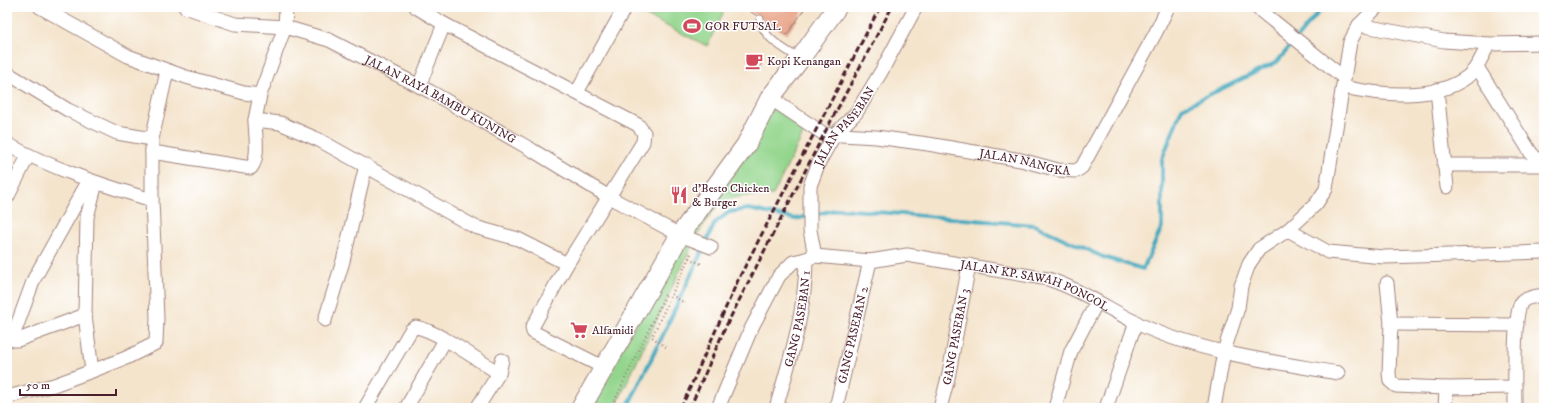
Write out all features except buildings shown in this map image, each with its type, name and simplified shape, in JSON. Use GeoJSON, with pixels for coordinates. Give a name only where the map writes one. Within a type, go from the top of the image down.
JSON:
{"type":"FeatureCollection","features":[{"type":"Feature","properties":{"kind":"main road"},"geometry":{"type":"LineString","coordinates":[[581,408],[605,368],[692,239],[746,145],[770,98],[800,59],[833,8]]}},
{"type":"Feature","properties":{"kind":"street"},"geometry":{"type":"LineString","coordinates":[[40,7],[128,56],[167,71],[244,93],[260,95]]}},
{"type":"Feature","properties":{"kind":"street","name":"JALAN RAYA BAMBU KUNING"},"geometry":{"type":"LineString","coordinates":[[185,7],[235,24],[285,26],[329,40],[419,86],[532,150],[608,197],[711,247]]}},
{"type":"Feature","properties":{"kind":"street"},"geometry":{"type":"LineString","coordinates":[[7,73],[68,110],[117,133],[152,146],[251,168],[255,163],[256,156],[260,121],[260,95],[285,26],[286,7]]}},
{"type":"Feature","properties":{"kind":"street"},"geometry":{"type":"LineString","coordinates":[[416,7],[444,24],[638,125],[644,133],[643,142],[567,264],[532,328],[533,332],[605,368]]}},
{"type":"Feature","properties":{"kind":"street"},"geometry":{"type":"LineString","coordinates":[[577,92],[625,7]]}},
{"type":"Feature","properties":{"kind":"street","name":"JALAN PASEBAN"},"geometry":{"type":"LineString","coordinates":[[811,258],[810,186],[819,162],[835,134],[856,113],[881,72],[916,7]]}},
{"type":"Feature","properties":{"kind":"street","name":"JALAN NANGKA"},"geometry":{"type":"LineString","coordinates":[[835,134],[876,137],[928,144],[1021,160],[1058,170],[1076,171],[1082,167],[1086,160],[1156,32],[1168,7]]}},
{"type":"Feature","properties":{"kind":"street"},"geometry":{"type":"LineString","coordinates":[[1256,7],[1303,45],[1343,82],[1370,93],[1404,94],[1437,90],[1454,85],[1468,77],[1477,67],[1489,44]]}},
{"type":"Feature","properties":{"kind":"street"},"geometry":{"type":"LineString","coordinates":[[1214,408],[1224,351],[1238,308],[1241,286],[1250,264],[1259,249],[1288,230],[1316,204],[1326,189],[1350,42],[1359,25],[1377,7]]}},
{"type":"Feature","properties":{"kind":"street"},"geometry":{"type":"LineString","coordinates":[[419,86],[444,24]]}},
{"type":"Feature","properties":{"kind":"street"},"geometry":{"type":"LineString","coordinates":[[1359,25],[1444,41],[1489,44],[1544,43]]}},
{"type":"Feature","properties":{"kind":"street"},"geometry":{"type":"LineString","coordinates":[[1477,67],[1531,153],[1544,165]]}},
{"type":"Feature","properties":{"kind":"street"},"geometry":{"type":"LineString","coordinates":[[7,397],[54,385],[126,358],[156,343],[157,318],[152,200],[152,146],[167,71]]}},
{"type":"Feature","properties":{"kind":"street"},"geometry":{"type":"LineString","coordinates":[[1437,90],[1447,187]]}},
{"type":"Feature","properties":{"kind":"street"},"geometry":{"type":"LineString","coordinates":[[770,98],[824,134],[835,134]]}},
{"type":"Feature","properties":{"kind":"street"},"geometry":{"type":"LineString","coordinates":[[260,121],[280,123],[319,140],[475,227],[518,239],[567,264]]}},
{"type":"Feature","properties":{"kind":"street"},"geometry":{"type":"LineString","coordinates":[[7,144],[28,156],[93,182],[152,200]]}},
{"type":"Feature","properties":{"kind":"street"},"geometry":{"type":"LineString","coordinates":[[7,198],[28,156]]}},
{"type":"Feature","properties":{"kind":"street"},"geometry":{"type":"LineString","coordinates":[[324,320],[343,261],[366,165]]}},
{"type":"Feature","properties":{"kind":"street"},"geometry":{"type":"LineString","coordinates":[[1444,165],[1544,165]]}},
{"type":"Feature","properties":{"kind":"street"},"geometry":{"type":"LineString","coordinates":[[85,315],[18,340],[14,340],[12,338],[34,279],[93,182]]}},
{"type":"Feature","properties":{"kind":"street"},"geometry":{"type":"LineString","coordinates":[[92,371],[85,315],[86,217],[93,182]]}},
{"type":"Feature","properties":{"kind":"street"},"geometry":{"type":"LineString","coordinates":[[1288,230],[1328,252],[1384,257],[1544,252]]}},
{"type":"Feature","properties":{"kind":"street","name":"JALAN KP. SAWAH PONCOL"},"geometry":{"type":"LineString","coordinates":[[837,259],[870,261],[907,255],[1048,279],[1071,286],[1097,302],[1136,322],[1188,342],[1224,351],[1338,373]]}},
{"type":"Feature","properties":{"kind":"street"},"geometry":{"type":"LineString","coordinates":[[718,408],[751,329],[779,276],[793,262],[811,258]]}},
{"type":"Feature","properties":{"kind":"street","name":"GANG PASEBAN 1"},"geometry":{"type":"LineString","coordinates":[[776,408],[795,343],[806,275],[811,258],[837,259]]}},
{"type":"Feature","properties":{"kind":"street","name":"GANG PASEBAN 2"},"geometry":{"type":"LineString","coordinates":[[836,408],[870,261]]}},
{"type":"Feature","properties":{"kind":"street","name":"GANG PASEBAN 3"},"geometry":{"type":"LineString","coordinates":[[943,407],[969,266]]}},
{"type":"Feature","properties":{"kind":"street"},"geometry":{"type":"LineString","coordinates":[[1388,284],[1391,324],[1390,380],[1396,386],[1446,388],[1515,387]]}},
{"type":"Feature","properties":{"kind":"street"},"geometry":{"type":"LineString","coordinates":[[1515,408],[1517,325],[1522,301],[1544,295]]}},
{"type":"Feature","properties":{"kind":"street"},"geometry":{"type":"LineString","coordinates":[[1055,408],[1071,351],[1097,302]]}},
{"type":"Feature","properties":{"kind":"street"},"geometry":{"type":"LineString","coordinates":[[1106,408],[1136,322]]}},
{"type":"Feature","properties":{"kind":"street"},"geometry":{"type":"LineString","coordinates":[[1391,324],[1517,325]]}},
{"type":"Feature","properties":{"kind":"street"},"geometry":{"type":"LineString","coordinates":[[365,408],[411,330],[416,327],[445,340],[499,373]]}},
{"type":"Feature","properties":{"kind":"street"},"geometry":{"type":"LineString","coordinates":[[406,408],[445,340]]}},
{"type":"Feature","properties":{"kind":"street"},"geometry":{"type":"LineString","coordinates":[[477,408],[499,373],[502,360]]}},
{"type":"Feature","properties":{"kind":"street"},"geometry":{"type":"LineString","coordinates":[[1445,408],[1446,388]]}},
{"type":"Feature","properties":{"kind":"lane"},"geometry":{"type":"LineString","coordinates":[[760,19],[761,28],[769,37],[800,59]]}},
{"type":"Feature","properties":{"kind":"path"},"geometry":{"type":"LineString","coordinates":[[666,347],[652,337],[688,258],[692,239]]}},
{"type":"Feature","properties":{"kind":"path"},"geometry":{"type":"LineString","coordinates":[[688,258],[701,264]]}},
{"type":"Feature","properties":{"kind":"path"},"geometry":{"type":"LineString","coordinates":[[611,408],[667,291]]}},
{"type":"Feature","properties":{"kind":"path"},"geometry":{"type":"LineString","coordinates":[[671,296],[685,303]]}},
{"type":"Feature","properties":{"kind":"green space","name":"GOR FUTSAL"},"geometry":{"type":"Polygon","coordinates":[[[628,7],[726,7],[707,46],[628,7]]]}},
{"type":"Feature","properties":{"kind":"green space"},"geometry":{"type":"Polygon","coordinates":[[[774,106],[805,130],[773,195],[744,196],[734,198],[719,205],[696,237],[615,408],[586,408],[686,241],[774,106]]]}},
{"type":"Feature","properties":{"kind":"waterway"},"geometry":{"type":"LineString","coordinates":[[627,408],[715,223],[729,212],[749,209],[795,219],[840,209],[1034,225],[1103,257],[1143,269],[1162,227],[1162,159],[1182,108],[1277,62],[1323,7]]}},
{"type":"Feature","properties":{"kind":"railway"},"geometry":{"type":"LineString","coordinates":[[681,408],[739,278],[880,7]]}},
{"type":"Feature","properties":{"kind":"railway"},"geometry":{"type":"LineString","coordinates":[[690,408],[725,328],[824,134],[892,7]]}},
{"type":"Feature","properties":{"kind":"place","name":"GOR FUTSAL"},"geometry":{"type":"Point","coordinates":[692,26]}},
{"type":"Feature","properties":{"kind":"place","name":"Kopi Kenangan"},"geometry":{"type":"Point","coordinates":[754,61]}},
{"type":"Feature","properties":{"kind":"place","name":"d'Besto Chicken & Burger"},"geometry":{"type":"Point","coordinates":[679,195]}},
{"type":"Feature","properties":{"kind":"place","name":"Alfamidi"},"geometry":{"type":"Point","coordinates":[579,330]}}]}
